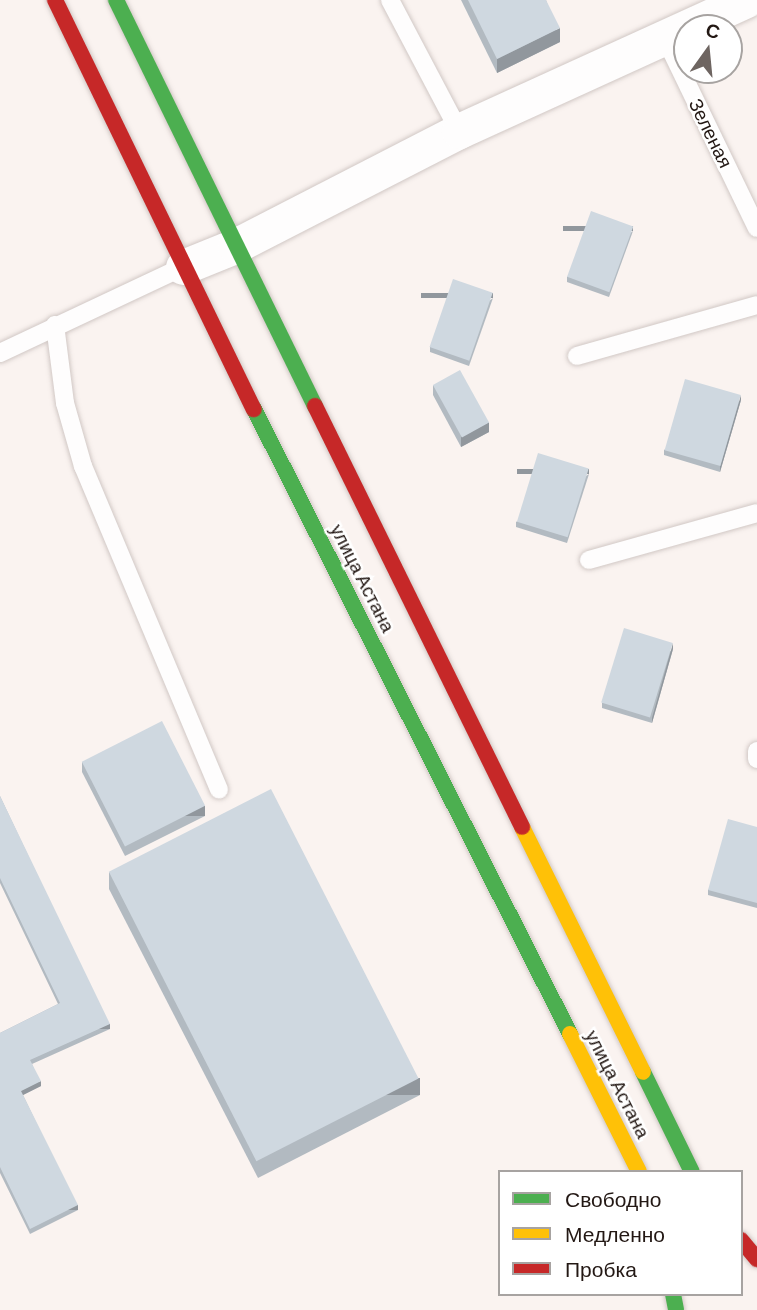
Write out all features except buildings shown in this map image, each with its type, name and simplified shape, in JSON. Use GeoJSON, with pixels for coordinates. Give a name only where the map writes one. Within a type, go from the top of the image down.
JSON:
{"type":"FeatureCollection","features":[{"type":"Feature","properties":{"kind":"main road","name":"улица Астана"},"geometry":{"type":"LineString","coordinates":[[55,0],[183,267],[638,1170]]}},
{"type":"Feature","properties":{"kind":"main road","name":"улица Астана"},"geometry":{"type":"LineString","coordinates":[[116,0],[691,1170]]}},
{"type":"Feature","properties":{"kind":"main road"},"geometry":{"type":"LineString","coordinates":[[743,1242],[757,1259]]}},
{"type":"Feature","properties":{"kind":"street"},"geometry":{"type":"LineString","coordinates":[[183,267],[235,246],[459,131],[746,0]]}},
{"type":"Feature","properties":{"kind":"lane"},"geometry":{"type":"LineString","coordinates":[[390,0],[459,131]]}},
{"type":"Feature","properties":{"kind":"lane","name":"Зеленая"},"geometry":{"type":"LineString","coordinates":[[665,38],[755,216]]}},
{"type":"Feature","properties":{"kind":"lane"},"geometry":{"type":"LineString","coordinates":[[0,353],[183,267]]}},
{"type":"Feature","properties":{"kind":"lane"},"geometry":{"type":"LineString","coordinates":[[577,356],[757,305]]}},
{"type":"Feature","properties":{"kind":"lane"},"geometry":{"type":"LineString","coordinates":[[55,326],[65,403],[83,466],[219,790]]}},
{"type":"Feature","properties":{"kind":"lane"},"geometry":{"type":"LineString","coordinates":[[589,561],[757,513]]}},
{"type":"Feature","properties":{"kind":"lane"},"geometry":{"type":"LineString","coordinates":[[757,751],[757,759]]}},
{"type":"Feature","properties":{"kind":"traffic: fast"},"geometry":{"type":"LineString","coordinates":[[116,0],[315,406]]}},
{"type":"Feature","properties":{"kind":"traffic: fast"},"geometry":{"type":"LineString","coordinates":[[254,409],[570,1034]]}},
{"type":"Feature","properties":{"kind":"traffic: fast"},"geometry":{"type":"LineString","coordinates":[[643,1072],[691,1170]]}},
{"type":"Feature","properties":{"kind":"traffic: fast"},"geometry":{"type":"LineString","coordinates":[[673,1296],[676,1310]]}},
{"type":"Feature","properties":{"kind":"traffic: slow"},"geometry":{"type":"LineString","coordinates":[[522,827],[643,1072]]}},
{"type":"Feature","properties":{"kind":"traffic: slow"},"geometry":{"type":"LineString","coordinates":[[570,1034],[638,1170]]}},
{"type":"Feature","properties":{"kind":"traffic: jam"},"geometry":{"type":"LineString","coordinates":[[55,0],[254,409]]}},
{"type":"Feature","properties":{"kind":"traffic: jam"},"geometry":{"type":"LineString","coordinates":[[315,406],[522,827]]}},
{"type":"Feature","properties":{"kind":"traffic: jam"},"geometry":{"type":"LineString","coordinates":[[743,1242],[757,1259]]}}]}
